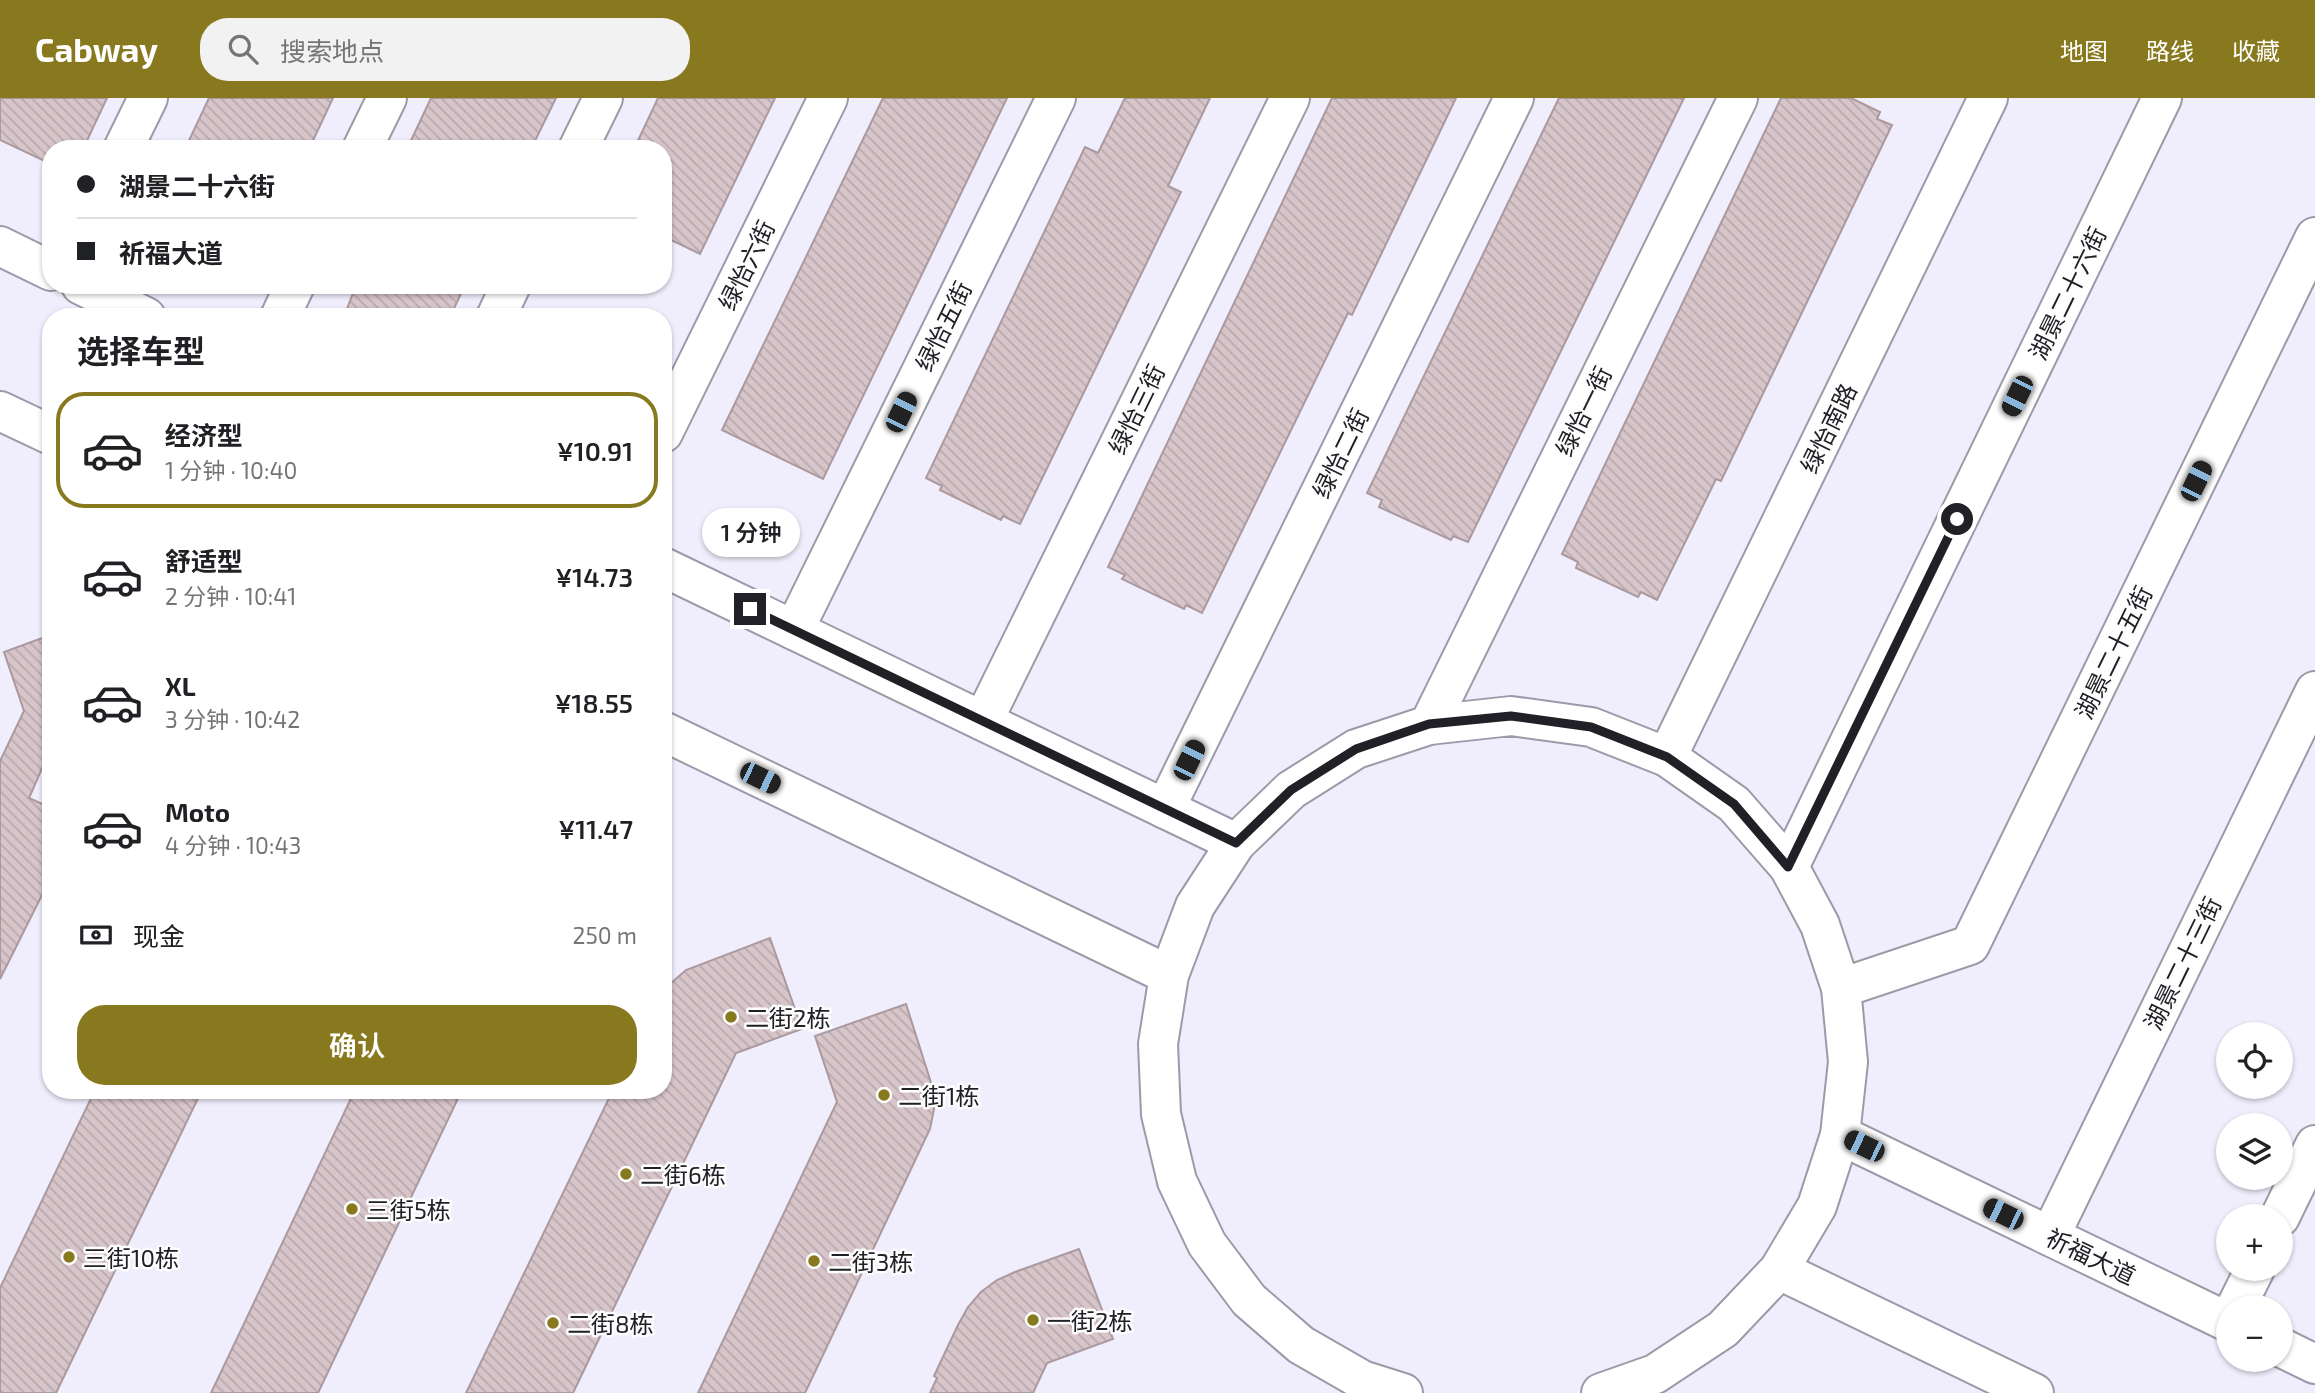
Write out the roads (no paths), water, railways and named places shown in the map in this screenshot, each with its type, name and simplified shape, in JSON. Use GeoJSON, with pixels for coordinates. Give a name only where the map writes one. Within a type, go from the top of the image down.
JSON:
{"type":"FeatureCollection","features":[{"type":"Feature","properties":{"kind":"street"},"geometry":{"type":"LineString","coordinates":[[127,140],[148,98]]}},
{"type":"Feature","properties":{"kind":"street"},"geometry":{"type":"LineString","coordinates":[[366,140],[387,98]]}},
{"type":"Feature","properties":{"kind":"street"},"geometry":{"type":"LineString","coordinates":[[582,140],[603,98]]}},
{"type":"Feature","properties":{"kind":"street","name":"绿怡六街"},"geometry":{"type":"LineString","coordinates":[[672,415],[828,98]]}},
{"type":"Feature","properties":{"kind":"street","name":"绿怡五街"},"geometry":{"type":"LineString","coordinates":[[794,630],[1056,98]]}},
{"type":"Feature","properties":{"kind":"street","name":"绿怡三街"},"geometry":{"type":"LineString","coordinates":[[983,721],[1290,98]]}},
{"type":"Feature","properties":{"kind":"street","name":"绿怡二街"},"geometry":{"type":"LineString","coordinates":[[1165,808],[1514,98]]}},
{"type":"Feature","properties":{"kind":"street","name":"绿怡一街"},"geometry":{"type":"LineString","coordinates":[[1429,724],[1738,98]]}},
{"type":"Feature","properties":{"kind":"street","name":"绿怡南路"},"geometry":{"type":"LineString","coordinates":[[1667,757],[1988,98]]}},
{"type":"Feature","properties":{"kind":"street","name":"湖景二十六街"},"geometry":{"type":"LineString","coordinates":[[1788,867],[2162,98]]}},
{"type":"Feature","properties":{"kind":"street","name":"湖景二十五街"},"geometry":{"type":"LineString","coordinates":[[1840,988],[1970,945],[2315,237]]}},
{"type":"Feature","properties":{"kind":"street"},"geometry":{"type":"LineString","coordinates":[[0,246],[42,267]]}},
{"type":"Feature","properties":{"kind":"street"},"geometry":{"type":"LineString","coordinates":[[99,294],[128,308]]}},
{"type":"Feature","properties":{"kind":"street"},"geometry":{"type":"LineString","coordinates":[[0,411],[42,431]]}},
{"type":"Feature","properties":{"kind":"street"},"geometry":{"type":"LineString","coordinates":[[672,571],[1236,843]]}},
{"type":"Feature","properties":{"kind":"street","name":"湖景二十三街"},"geometry":{"type":"LineString","coordinates":[[2050,1236],[2315,691]]}},
{"type":"Feature","properties":{"kind":"street"},"geometry":{"type":"LineString","coordinates":[[1403,1393],[1358,1386],[1301,1345],[1249,1300],[1207,1244],[1177,1181],[1161,1114],[1158,1044],[1169,975],[1195,906],[1236,843],[1291,790],[1356,749],[1429,724],[1511,716],[1591,727],[1667,757],[1734,804],[1788,867],[1820,925],[1840,988],[1848,1062],[1840,1135],[1817,1206],[1779,1270],[1723,1329],[1655,1374],[1601,1393]]}},
{"type":"Feature","properties":{"kind":"street"},"geometry":{"type":"LineString","coordinates":[[672,735],[1169,975]]}},
{"type":"Feature","properties":{"kind":"street","name":"祈福大道"},"geometry":{"type":"LineString","coordinates":[[1840,1135],[2216,1316]]}},
{"type":"Feature","properties":{"kind":"street"},"geometry":{"type":"LineString","coordinates":[[2286,1204],[2315,1145]]}},
{"type":"Feature","properties":{"kind":"street"},"geometry":{"type":"LineString","coordinates":[[1779,1270],[2034,1393]]}},
{"type":"Feature","properties":{"kind":"street"},"geometry":{"type":"LineString","coordinates":[[2293,1353],[2315,1364]]}},
{"type":"Feature","properties":{"kind":"place","name":"二街2栋"},"geometry":{"type":"Point","coordinates":[731,1017]}},
{"type":"Feature","properties":{"kind":"place","name":"二街1栋"},"geometry":{"type":"Point","coordinates":[884,1095]}},
{"type":"Feature","properties":{"kind":"place","name":"二街6栋"},"geometry":{"type":"Point","coordinates":[626,1174]}},
{"type":"Feature","properties":{"kind":"place","name":"三街5栋"},"geometry":{"type":"Point","coordinates":[352,1209]}},
{"type":"Feature","properties":{"kind":"place","name":"三街10栋"},"geometry":{"type":"Point","coordinates":[69,1257]}},
{"type":"Feature","properties":{"kind":"place","name":"二街3栋"},"geometry":{"type":"Point","coordinates":[814,1261]}},
{"type":"Feature","properties":{"kind":"place","name":"一街2栋"},"geometry":{"type":"Point","coordinates":[1033,1320]}},
{"type":"Feature","properties":{"kind":"place","name":"二街8栋"},"geometry":{"type":"Point","coordinates":[553,1323]}}]}
